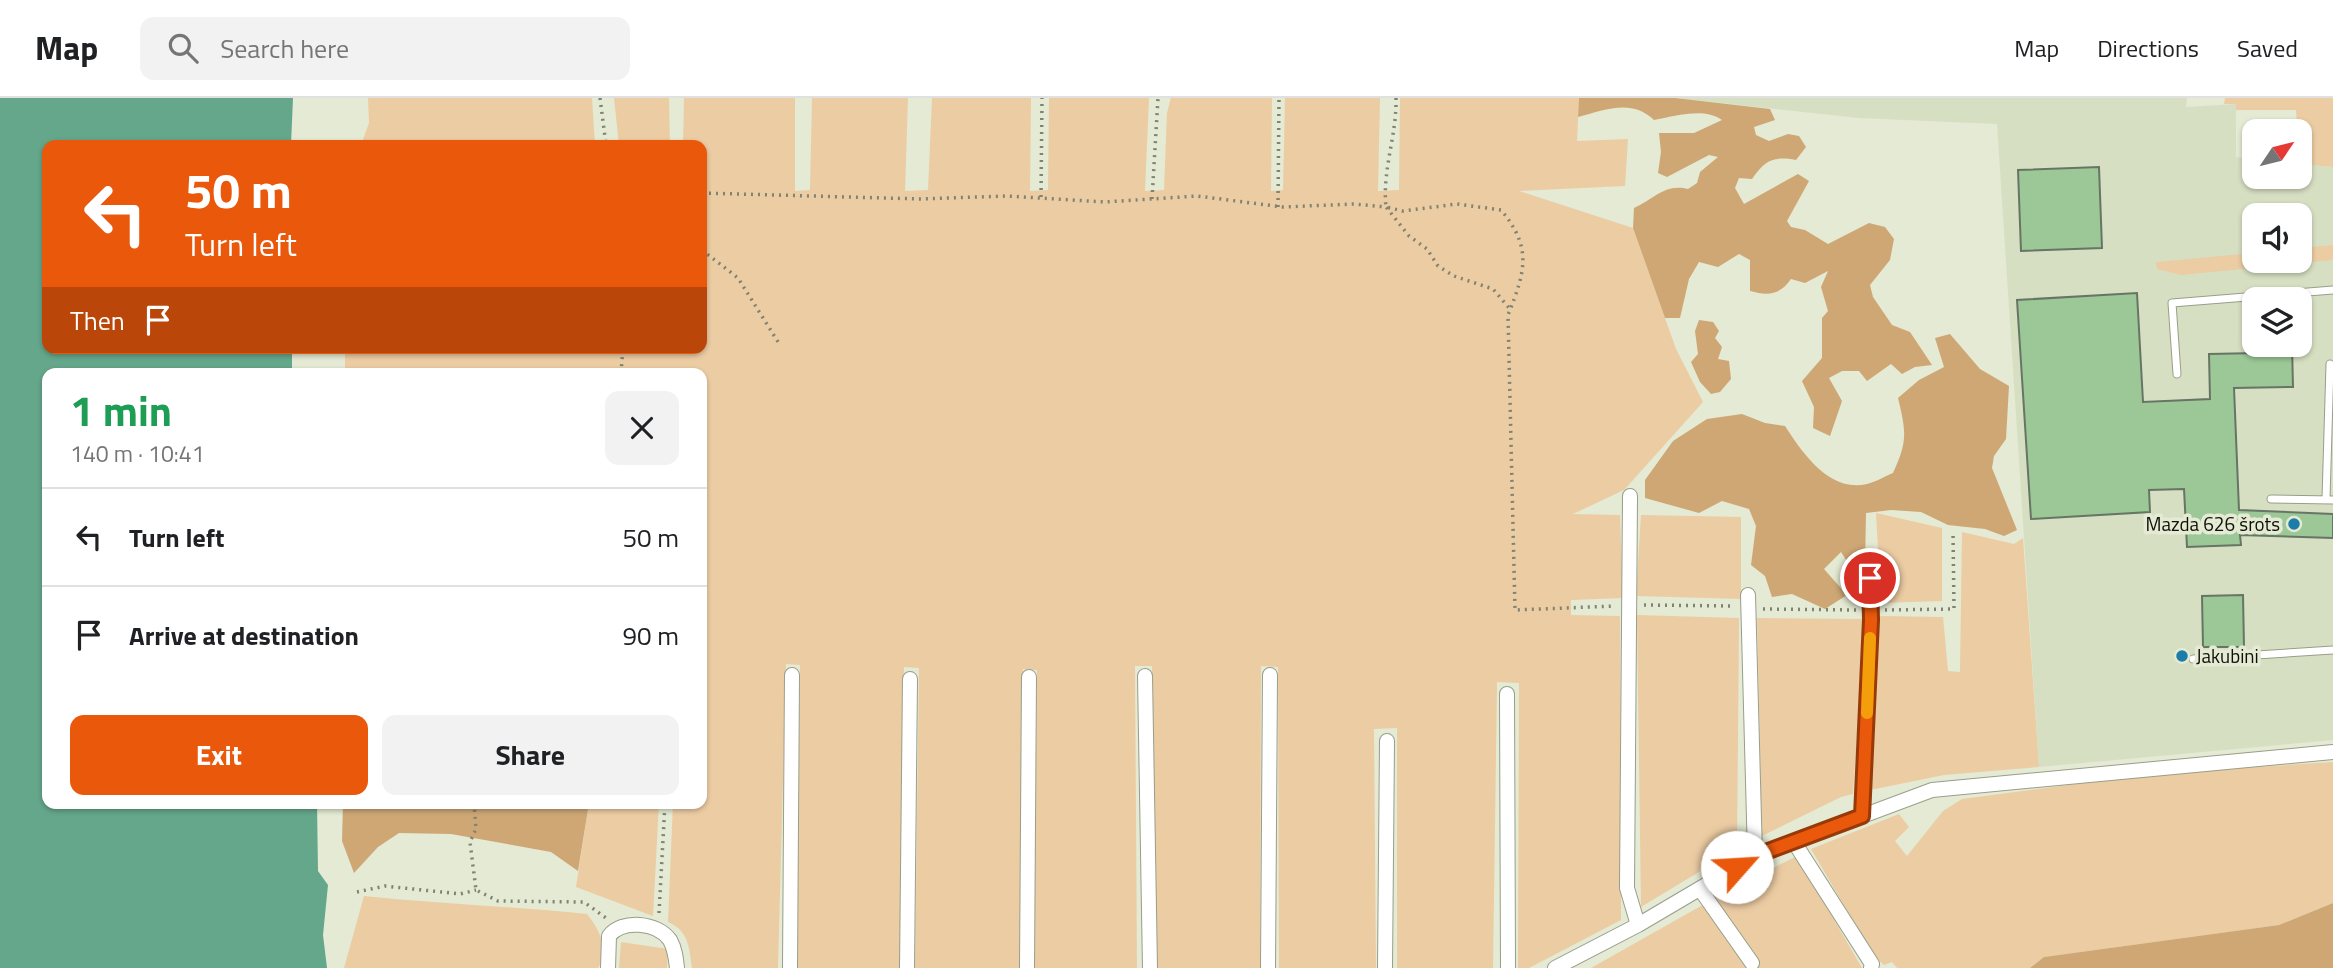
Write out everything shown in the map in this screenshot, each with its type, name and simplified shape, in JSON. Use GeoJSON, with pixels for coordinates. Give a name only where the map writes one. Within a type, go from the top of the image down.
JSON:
{"type":"FeatureCollection","features":[{"type":"Feature","properties":{"kind":"street"},"geometry":{"type":"LineString","coordinates":[[1630,496],[1632,605],[1627,888],[1638,925]]}},
{"type":"Feature","properties":{"kind":"street"},"geometry":{"type":"LineString","coordinates":[[1862,816],[1871,620],[1870,578]]}},
{"type":"Feature","properties":{"kind":"street"},"geometry":{"type":"LineString","coordinates":[[1748,602],[1755,856]]}},
{"type":"Feature","properties":{"kind":"street"},"geometry":{"type":"LineString","coordinates":[[790,968],[792,675]]}},
{"type":"Feature","properties":{"kind":"street"},"geometry":{"type":"LineString","coordinates":[[1145,676],[1150,968]]}},
{"type":"Feature","properties":{"kind":"street"},"geometry":{"type":"LineString","coordinates":[[1268,968],[1270,676]]}},
{"type":"Feature","properties":{"kind":"street"},"geometry":{"type":"LineString","coordinates":[[1027,968],[1029,677]]}},
{"type":"Feature","properties":{"kind":"street"},"geometry":{"type":"LineString","coordinates":[[906,968],[910,679]]}},
{"type":"Feature","properties":{"kind":"street"},"geometry":{"type":"LineString","coordinates":[[1507,694],[1508,968]]}},
{"type":"Feature","properties":{"kind":"street"},"geometry":{"type":"LineString","coordinates":[[1385,968],[1387,741]]}},
{"type":"Feature","properties":{"kind":"street"},"geometry":{"type":"LineString","coordinates":[[1555,968],[1638,925],[1755,856],[1932,790],[2333,752]]}},
{"type":"Feature","properties":{"kind":"street"},"geometry":{"type":"LineString","coordinates":[[1794,842],[1872,964],[1871,968]]}},
{"type":"Feature","properties":{"kind":"street"},"geometry":{"type":"LineString","coordinates":[[1700,889],[1752,963]]}},
{"type":"Feature","properties":{"kind":"street"},"geometry":{"type":"LineString","coordinates":[[608,968],[609,936],[619,927],[642,926],[658,930],[669,939],[676,953],[677,968]]}},
{"type":"Feature","properties":{"kind":"lane"},"geometry":{"type":"LineString","coordinates":[[2177,374],[2172,303],[2333,290]]}},
{"type":"Feature","properties":{"kind":"lane"},"geometry":{"type":"LineString","coordinates":[[2271,499],[2329,500],[2329,364]]}},
{"type":"Feature","properties":{"kind":"lane"},"geometry":{"type":"LineString","coordinates":[[2193,659],[2333,649]]}},
{"type":"Feature","properties":{"kind":"path"},"geometry":{"type":"LineString","coordinates":[[600,98],[605,140]]}},
{"type":"Feature","properties":{"kind":"path"},"geometry":{"type":"LineString","coordinates":[[1041,198],[1042,98]]}},
{"type":"Feature","properties":{"kind":"path"},"geometry":{"type":"LineString","coordinates":[[1152,200],[1158,98]]}},
{"type":"Feature","properties":{"kind":"path"},"geometry":{"type":"LineString","coordinates":[[1278,206],[1279,98]]}},
{"type":"Feature","properties":{"kind":"path"},"geometry":{"type":"LineString","coordinates":[[1396,98],[1397,115],[1384,187],[1386,207],[1409,236],[1427,249],[1438,266],[1454,276],[1493,289],[1510,309]]}},
{"type":"Feature","properties":{"kind":"path"},"geometry":{"type":"LineString","coordinates":[[707,193],[921,199],[1041,198],[1105,202],[1198,197],[1278,206],[1354,204],[1403,211],[1457,204],[1501,210],[1518,230],[1523,248],[1521,279],[1510,309],[1510,490],[1515,610],[1748,602]]}},
{"type":"Feature","properties":{"kind":"path"},"geometry":{"type":"LineString","coordinates":[[707,254],[738,278],[780,345]]}},
{"type":"Feature","properties":{"kind":"path"},"geometry":{"type":"LineString","coordinates":[[474,809],[475,829],[470,842],[476,890]]}},
{"type":"Feature","properties":{"kind":"path"},"geometry":{"type":"LineString","coordinates":[[658,930],[665,809]]}},
{"type":"Feature","properties":{"kind":"path"},"geometry":{"type":"LineString","coordinates":[[357,892],[385,887],[460,894],[476,890],[498,901],[584,902],[619,927]]}},
{"type":"Feature","properties":{"kind":"shaded area"},"geometry":{"type":"Polygon","coordinates":[[[0,98],[293,98],[291,140],[42,140],[42,354],[292,354],[292,368],[42,368],[42,809],[317,809],[318,871],[328,885],[323,935],[327,968],[0,968],[0,98]]]}},
{"type":"Feature","properties":{"kind":"shaded area"},"geometry":{"type":"Polygon","coordinates":[[[368,98],[592,98],[595,140],[363,140],[369,123],[368,98]]]}},
{"type":"Feature","properties":{"kind":"shaded area"},"geometry":{"type":"Polygon","coordinates":[[[614,98],[669,98],[670,140],[618,140],[614,98]]]}},
{"type":"Feature","properties":{"kind":"shaded area"},"geometry":{"type":"Polygon","coordinates":[[[684,98],[795,98],[795,191],[810,190],[812,98],[908,98],[905,191],[928,190],[932,98],[1031,98],[1030,191],[1048,190],[1049,98],[1149,98],[1145,191],[1164,190],[1167,113],[1171,98],[1272,98],[1271,191],[1283,190],[1285,98],[1380,98],[1378,191],[1399,190],[1400,98],[1579,98],[1577,141],[1628,139],[1625,186],[1519,191],[1633,228],[1676,349],[1703,402],[1624,490],[1573,514],[1620,515],[1623,598],[1571,600],[1571,615],[1620,616],[1621,920],[1529,968],[1518,968],[1519,683],[1497,682],[1493,968],[1397,968],[1397,728],[1374,729],[1376,968],[1279,968],[1278,667],[1261,666],[1260,968],[1157,968],[1152,666],[1135,666],[1137,968],[1034,968],[1037,670],[1023,669],[1019,968],[915,968],[919,668],[904,667],[900,968],[796,968],[800,665],[786,664],[778,968],[692,968],[684,935],[668,922],[673,809],[707,809],[707,368],[345,368],[345,354],[707,354],[707,140],[683,140],[684,98]]]}},
{"type":"Feature","properties":{"kind":"shaded area"},"geometry":{"type":"Polygon","coordinates":[[[1579,98],[1675,98],[1770,109],[1775,120],[1754,127],[1756,135],[1769,141],[1788,134],[1799,136],[1806,147],[1796,160],[1775,159],[1761,167],[1752,179],[1739,178],[1735,188],[1744,204],[1798,174],[1809,181],[1787,221],[1791,227],[1805,230],[1828,244],[1869,223],[1885,227],[1894,239],[1890,260],[1870,285],[1873,297],[1892,325],[1910,332],[1932,365],[1915,367],[1902,374],[1891,364],[1867,381],[1859,371],[1842,371],[1829,378],[1842,401],[1830,436],[1813,428],[1814,407],[1802,381],[1822,358],[1822,318],[1828,311],[1821,287],[1828,271],[1805,283],[1791,279],[1778,291],[1762,293],[1750,291],[1750,260],[1739,254],[1718,267],[1699,262],[1689,279],[1680,318],[1665,318],[1633,228],[1634,208],[1666,190],[1688,189],[1697,183],[1700,172],[1718,157],[1709,155],[1667,177],[1658,173],[1661,152],[1659,133],[1694,133],[1722,120],[1698,113],[1654,120],[1636,109],[1627,108],[1608,109],[1578,117],[1579,98]]]}},
{"type":"Feature","properties":{"kind":"shaded area"},"geometry":{"type":"Polygon","coordinates":[[[1675,98],[2187,98],[2186,107],[2236,104],[2236,157],[2242,158],[2242,189],[2312,189],[2312,165],[2333,167],[2333,740],[2039,767],[1997,124],[1859,118],[1675,98]]]}},
{"type":"Feature","properties":{"kind":"shaded area"},"geometry":{"type":"Polygon","coordinates":[[[2225,98],[2333,98],[2333,167],[2312,165],[2312,119],[2297,119],[2296,110],[2236,110],[2236,104],[2224,104],[2225,98]]]}},
{"type":"Feature","properties":{"kind":"shaded area"},"geometry":{"type":"Polygon","coordinates":[[[2333,245],[2333,260],[2312,262],[2312,247],[2333,245]]]}},
{"type":"Feature","properties":{"kind":"shaded area"},"geometry":{"type":"Polygon","coordinates":[[[2242,254],[2242,269],[2181,275],[2157,269],[2156,262],[2242,254]]]}},
{"type":"Feature","properties":{"kind":"shaded area"},"geometry":{"type":"Polygon","coordinates":[[[1699,320],[1713,322],[1719,331],[1715,338],[1722,347],[1718,359],[1729,361],[1731,379],[1720,392],[1711,394],[1700,382],[1691,362],[1698,354],[1695,331],[1699,320]]]}},
{"type":"Feature","properties":{"kind":"shaded area"},"geometry":{"type":"Polygon","coordinates":[[[1950,334],[1980,369],[2009,386],[2006,439],[1994,456],[1992,468],[2017,530],[2004,536],[1985,529],[1948,525],[1921,512],[1891,510],[1866,513],[1865,566],[1857,577],[1841,552],[1824,569],[1847,595],[1825,609],[1792,594],[1772,597],[1765,576],[1751,565],[1756,526],[1749,509],[1722,501],[1699,513],[1645,498],[1645,480],[1673,441],[1707,419],[1742,414],[1765,423],[1785,426],[1818,468],[1841,482],[1867,484],[1893,473],[1904,436],[1898,398],[1919,380],[1944,367],[1935,338],[1950,334]]]}},
{"type":"Feature","properties":{"kind":"shaded area"},"geometry":{"type":"Polygon","coordinates":[[[1876,513],[1942,528],[1942,601],[1881,603],[1876,513]]]}},
{"type":"Feature","properties":{"kind":"shaded area"},"geometry":{"type":"Polygon","coordinates":[[[1641,515],[1741,517],[1741,599],[1636,596],[1641,515]]]}},
{"type":"Feature","properties":{"kind":"shaded area"},"geometry":{"type":"Polygon","coordinates":[[[1962,532],[2014,544],[2023,538],[2039,767],[1944,775],[1870,790],[1878,616],[1943,617],[1948,671],[1960,672],[1962,532]]]}},
{"type":"Feature","properties":{"kind":"shaded area"},"geometry":{"type":"Polygon","coordinates":[[[1637,615],[1739,618],[1737,849],[1641,907],[1637,615]]]}},
{"type":"Feature","properties":{"kind":"shaded area"},"geometry":{"type":"Polygon","coordinates":[[[1757,618],[1865,619],[1853,794],[1841,797],[1762,836],[1757,618]]]}},
{"type":"Feature","properties":{"kind":"shaded area"},"geometry":{"type":"Polygon","coordinates":[[[2333,762],[2333,903],[2279,925],[2044,957],[2030,968],[1897,968],[1892,962],[1884,965],[1873,955],[1811,849],[1899,814],[1909,827],[1895,841],[1907,856],[1943,811],[1962,799],[2161,773],[2333,762]]]}},
{"type":"Feature","properties":{"kind":"shaded area"},"geometry":{"type":"Polygon","coordinates":[[[343,809],[588,809],[578,871],[551,852],[451,834],[399,833],[378,847],[354,873],[342,841],[343,809]]]}},
{"type":"Feature","properties":{"kind":"shaded area"},"geometry":{"type":"Polygon","coordinates":[[[588,809],[659,809],[653,916],[576,887],[588,809]]]}},
{"type":"Feature","properties":{"kind":"shaded area"},"geometry":{"type":"Polygon","coordinates":[[[1797,856],[1862,968],[1591,968],[1731,889],[1797,856]]]}},
{"type":"Feature","properties":{"kind":"shaded area"},"geometry":{"type":"Polygon","coordinates":[[[364,896],[587,914],[602,940],[603,954],[598,968],[344,968],[364,896]]]}},
{"type":"Feature","properties":{"kind":"shaded area"},"geometry":{"type":"Polygon","coordinates":[[[2333,903],[2333,968],[2030,968],[2044,957],[2279,925],[2333,903]]]}},
{"type":"Feature","properties":{"kind":"shaded area"},"geometry":{"type":"Polygon","coordinates":[[[621,942],[668,949],[667,968],[619,968],[621,942]]]}},
{"type":"Feature","properties":{"kind":"building"},"geometry":{"type":"Polygon","coordinates":[[[2099,167],[2102,248],[2021,251],[2018,170],[2099,167]]]}},
{"type":"Feature","properties":{"kind":"building"},"geometry":{"type":"Polygon","coordinates":[[[2137,293],[2143,402],[2210,399],[2209,354],[2292,357],[2293,387],[2234,388],[2239,510],[2333,514],[2333,538],[2240,535],[2241,545],[2187,547],[2184,489],[2149,490],[2150,512],[2031,519],[2017,300],[2137,293]]]}},
{"type":"Feature","properties":{"kind":"building"},"geometry":{"type":"Polygon","coordinates":[[[2243,595],[2244,647],[2203,647],[2202,596],[2243,595]]]}},
{"type":"Feature","properties":{"kind":"slow traffic"},"geometry":{"type":"LineString","coordinates":[[1867,713],[1870,638]]}},
{"type":"Feature","properties":{"kind":"place","name":"Mazda 626 šrots"},"geometry":{"type":"Point","coordinates":[2294,524]}},
{"type":"Feature","properties":{"kind":"place","name":"Jakubini"},"geometry":{"type":"Point","coordinates":[2182,656]}},
{"type":"Feature","properties":{"kind":"route"},"geometry":{"type":"LineString","coordinates":[[1737,867],[1755,856],[1862,816],[1871,620],[1870,578]]}}]}
